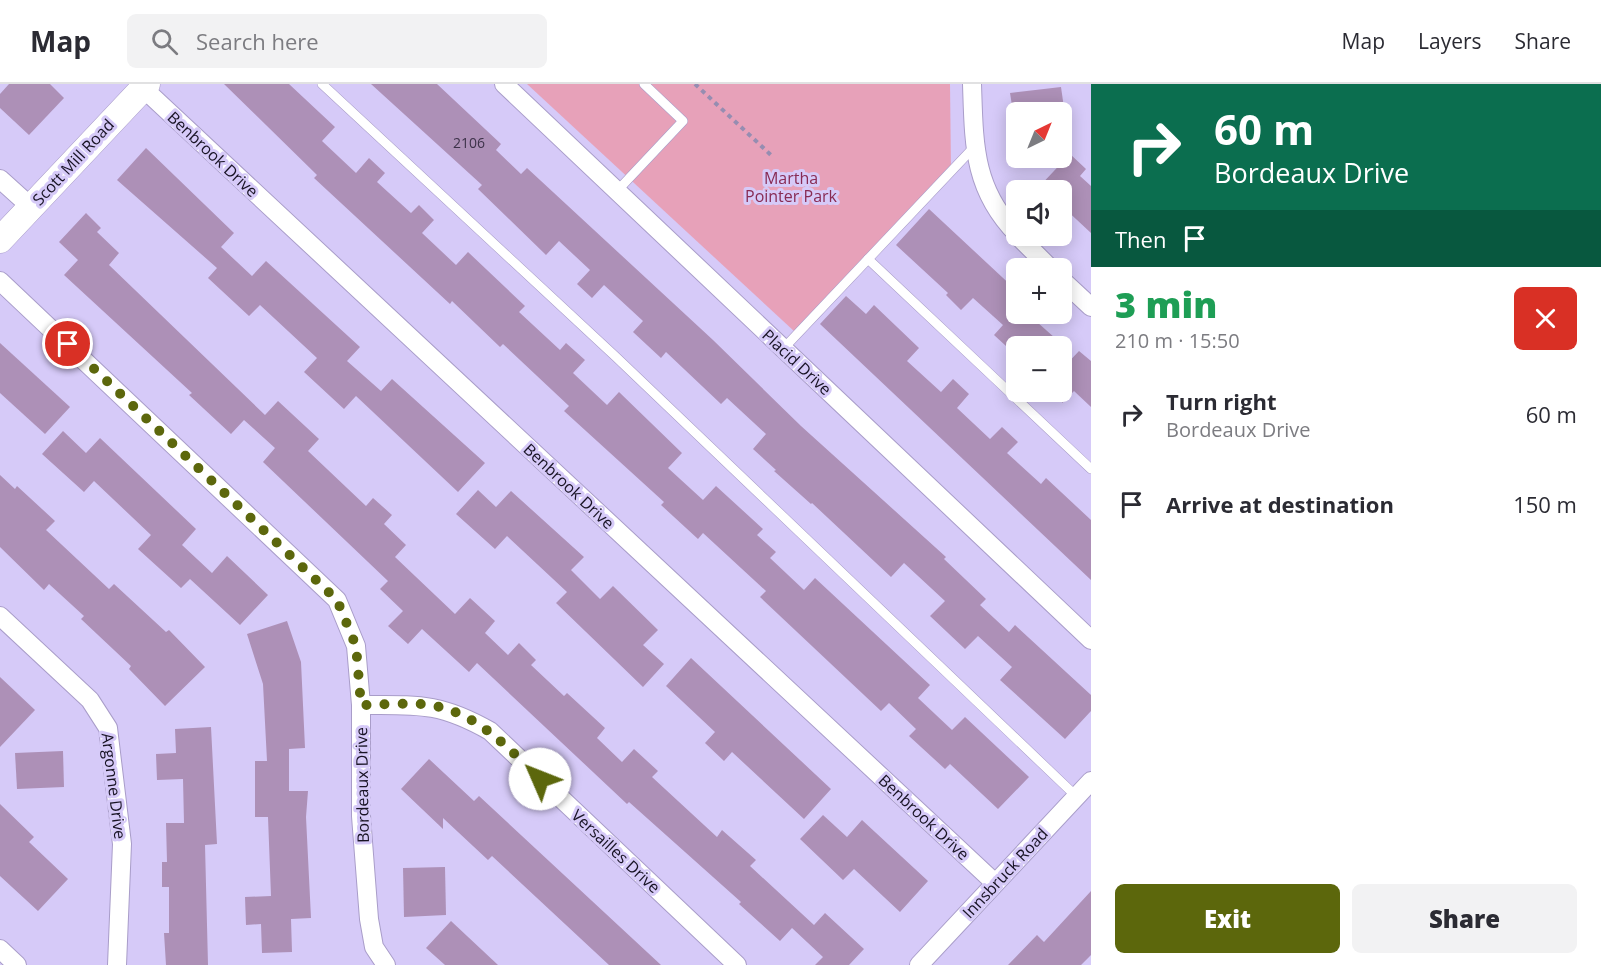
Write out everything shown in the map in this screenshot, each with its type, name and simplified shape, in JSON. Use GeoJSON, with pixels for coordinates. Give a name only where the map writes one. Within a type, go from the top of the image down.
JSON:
{"type":"FeatureCollection","features":[{"type":"Feature","properties":{"kind":"street","name":"Placid Drive"},"geometry":{"type":"LineString","coordinates":[[504,84],[1091,640]]}},
{"type":"Feature","properties":{"kind":"street"},"geometry":{"type":"LineString","coordinates":[[972,84],[980,172],[989,199],[1006,220]]}},
{"type":"Feature","properties":{"kind":"street","name":"Scott Mill Road"},"geometry":{"type":"LineString","coordinates":[[0,240],[145,86]]}},
{"type":"Feature","properties":{"kind":"street","name":"Benbrook Drive"},"geometry":{"type":"LineString","coordinates":[[145,86],[995,883]]}},
{"type":"Feature","properties":{"kind":"street"},"geometry":{"type":"LineString","coordinates":[[0,179],[31,207]]}},
{"type":"Feature","properties":{"kind":"street"},"geometry":{"type":"LineString","coordinates":[[1029,246],[1040,258]]}},
{"type":"Feature","properties":{"kind":"street","name":"Bordeaux Drive"},"geometry":{"type":"LineString","coordinates":[[0,281],[337,600],[356,646],[361,705],[361,816],[369,919],[374,947],[386,965]]}},
{"type":"Feature","properties":{"kind":"street"},"geometry":{"type":"LineString","coordinates":[[1072,289],[1091,307]]}},
{"type":"Feature","properties":{"kind":"street","name":"Argonne Drive"},"geometry":{"type":"LineString","coordinates":[[0,616],[90,700],[108,728],[122,844],[117,965]]}},
{"type":"Feature","properties":{"kind":"street","name":"Versailles Drive"},"geometry":{"type":"LineString","coordinates":[[361,705],[430,705],[464,716],[490,731],[737,965]]}},
{"type":"Feature","properties":{"kind":"street","name":"Innsbruck Road"},"geometry":{"type":"LineString","coordinates":[[918,965],[1091,782]]}},
{"type":"Feature","properties":{"kind":"street"},"geometry":{"type":"LineString","coordinates":[[0,949],[17,965]]}},
{"type":"Feature","properties":{"kind":"lane"},"geometry":{"type":"LineString","coordinates":[[322,84],[616,357],[1077,797]]}},
{"type":"Feature","properties":{"kind":"lane"},"geometry":{"type":"LineString","coordinates":[[616,191],[683,121],[644,84]]}},
{"type":"Feature","properties":{"kind":"lane"},"geometry":{"type":"LineString","coordinates":[[783,349],[976,145]]}},
{"type":"Feature","properties":{"kind":"lane"},"geometry":{"type":"LineString","coordinates":[[868,259],[1091,469]]}},
{"type":"Feature","properties":{"kind":"path"},"geometry":{"type":"LineString","coordinates":[[695,84],[772,156]]}},
{"type":"Feature","properties":{"kind":"green space","name":"Martha Pointer Park"},"geometry":{"type":"Polygon","coordinates":[[[527,84],[950,84],[951,169],[795,332],[527,84]]]}},
{"type":"Feature","properties":{"kind":"building"},"geometry":{"type":"Polygon","coordinates":[[[9,84],[50,84],[64,98],[29,135],[0,108],[0,94],[9,84]]]}},
{"type":"Feature","properties":{"kind":"building"},"geometry":{"type":"Polygon","coordinates":[[[224,84],[289,84],[335,127],[322,141],[356,173],[369,158],[385,173],[377,182],[411,213],[419,205],[434,220],[422,233],[456,265],[468,252],[525,306],[519,312],[560,350],[566,343],[585,360],[573,373],[607,405],[619,392],[682,453],[668,468],[703,500],[716,486],[763,529],[757,535],[776,552],[770,558],[804,590],[815,578],[930,685],[918,698],[952,730],[965,717],[1029,777],[998,809],[950,764],[945,769],[909,736],[916,729],[889,703],[881,711],[760,597],[766,591],[703,533],[698,539],[661,505],[664,502],[564,411],[569,406],[503,344],[500,347],[452,301],[450,304],[314,178],[317,175],[224,84]]]}},
{"type":"Feature","properties":{"kind":"building"},"geometry":{"type":"Polygon","coordinates":[[[371,84],[437,84],[501,144],[496,150],[521,174],[527,168],[713,340],[801,426],[946,557],[944,559],[986,599],[980,605],[1009,632],[1015,625],[1091,695],[1091,711],[1065,739],[1000,680],[1012,667],[978,636],[965,649],[930,616],[945,601],[904,563],[891,577],[774,471],[776,470],[753,449],[766,434],[727,398],[721,404],[666,352],[661,358],[633,332],[643,321],[604,285],[592,298],[577,284],[590,270],[559,241],[546,255],[478,189],[482,185],[371,84]]]}},
{"type":"Feature","properties":{"kind":"building"},"geometry":{"type":"Polygon","coordinates":[[[1061,87],[1063,102],[1011,102],[1010,93],[1061,87]]]}},
{"type":"Feature","properties":{"kind":"building"},"geometry":{"type":"Polygon","coordinates":[[[146,148],[234,233],[221,247],[252,276],[266,261],[360,347],[347,361],[381,391],[392,379],[485,463],[458,492],[356,396],[344,409],[304,372],[317,358],[260,305],[249,316],[208,278],[217,268],[117,180],[146,148]]]}},
{"type":"Feature","properties":{"kind":"building"},"geometry":{"type":"Polygon","coordinates":[[[1072,156],[1086,169],[1080,176],[1091,186],[1091,233],[1072,215],[1072,180],[1045,180],[1057,168],[1072,168],[1072,156]]]}},
{"type":"Feature","properties":{"kind":"building"},"geometry":{"type":"Polygon","coordinates":[[[929,209],[1006,281],[1006,324],[1039,324],[1053,336],[1006,336],[1006,346],[994,335],[1003,325],[973,298],[961,310],[946,295],[948,293],[896,245],[929,209]]]}},
{"type":"Feature","properties":{"kind":"building"},"geometry":{"type":"Polygon","coordinates":[[[86,213],[101,228],[97,232],[119,253],[109,265],[265,415],[278,401],[319,439],[308,451],[366,506],[373,498],[392,515],[384,524],[406,545],[395,557],[455,614],[470,598],[495,621],[485,633],[508,655],[519,643],[536,660],[531,665],[564,696],[567,693],[605,728],[597,738],[622,762],[634,749],[658,771],[652,777],[717,837],[722,830],[756,860],[750,866],[814,925],[825,913],[864,949],[849,965],[815,965],[823,957],[792,928],[780,941],[739,904],[741,902],[629,802],[627,804],[477,663],[469,672],[422,629],[408,644],[388,626],[403,611],[380,589],[388,581],[263,462],[275,448],[244,420],[231,434],[189,395],[192,393],[64,275],[78,260],[59,242],[86,213]]]}},
{"type":"Feature","properties":{"kind":"building"},"geometry":{"type":"Polygon","coordinates":[[[846,296],[866,314],[874,305],[919,348],[907,361],[941,392],[953,379],[969,394],[957,408],[990,439],[1002,427],[1018,442],[1007,453],[1041,484],[1046,478],[1091,520],[1091,580],[820,324],[846,296]]]}},
{"type":"Feature","properties":{"kind":"building"},"geometry":{"type":"Polygon","coordinates":[[[0,343],[70,407],[45,434],[0,393],[0,343]]]}},
{"type":"Feature","properties":{"kind":"building"},"geometry":{"type":"Polygon","coordinates":[[[1079,351],[1091,361],[1091,407],[1074,391],[1072,393],[1072,358],[1079,351]]]}},
{"type":"Feature","properties":{"kind":"building"},"geometry":{"type":"Polygon","coordinates":[[[63,431],[86,453],[100,438],[196,529],[182,545],[212,573],[227,556],[268,595],[240,625],[190,579],[181,588],[138,549],[151,535],[94,481],[84,492],[42,454],[63,431]]]}},
{"type":"Feature","properties":{"kind":"building"},"geometry":{"type":"Polygon","coordinates":[[[0,475],[15,489],[17,486],[55,521],[46,530],[109,589],[114,584],[166,632],[169,630],[205,667],[165,706],[129,669],[131,666],[81,619],[84,616],[49,584],[44,590],[0,547],[0,475]]]}},
{"type":"Feature","properties":{"kind":"building"},"geometry":{"type":"Polygon","coordinates":[[[478,490],[496,507],[511,491],[584,557],[571,570],[600,599],[613,586],[658,630],[643,645],[664,664],[643,687],[556,603],[567,592],[507,536],[495,549],[456,514],[478,490]]]}},
{"type":"Feature","properties":{"kind":"building"},"geometry":{"type":"Polygon","coordinates":[[[287,621],[301,662],[305,748],[289,749],[289,791],[308,791],[306,817],[311,918],[291,919],[292,952],[262,953],[261,924],[246,925],[245,897],[271,896],[268,817],[255,817],[255,761],[267,761],[263,684],[247,634],[287,621]]]}},
{"type":"Feature","properties":{"kind":"building"},"geometry":{"type":"Polygon","coordinates":[[[691,658],[831,789],[804,819],[732,752],[724,761],[705,743],[715,732],[666,686],[691,658]]]}},
{"type":"Feature","properties":{"kind":"building"},"geometry":{"type":"Polygon","coordinates":[[[0,677],[35,710],[0,747],[0,677]]]}},
{"type":"Feature","properties":{"kind":"building"},"geometry":{"type":"Polygon","coordinates":[[[211,727],[217,844],[205,845],[208,965],[166,965],[164,933],[169,933],[169,887],[162,887],[162,862],[167,862],[166,823],[184,823],[183,779],[157,780],[156,754],[176,753],[175,729],[211,727]]]}},
{"type":"Feature","properties":{"kind":"building"},"geometry":{"type":"Polygon","coordinates":[[[63,751],[64,787],[17,789],[15,753],[63,751]]]}},
{"type":"Feature","properties":{"kind":"building"},"geometry":{"type":"Polygon","coordinates":[[[429,759],[474,801],[479,796],[661,965],[609,965],[492,856],[488,860],[443,818],[443,829],[401,789],[429,759]]]}},
{"type":"Feature","properties":{"kind":"building"},"geometry":{"type":"Polygon","coordinates":[[[0,804],[34,837],[29,842],[68,879],[38,911],[0,876],[0,804]]]}},
{"type":"Feature","properties":{"kind":"building"},"geometry":{"type":"Polygon","coordinates":[[[823,815],[847,837],[862,820],[928,881],[900,912],[854,869],[843,880],[800,839],[823,815]]]}},
{"type":"Feature","properties":{"kind":"building"},"geometry":{"type":"Polygon","coordinates":[[[445,867],[446,915],[404,917],[403,868],[445,867]]]}},
{"type":"Feature","properties":{"kind":"building"},"geometry":{"type":"Polygon","coordinates":[[[1091,891],[1091,955],[1081,965],[1008,965],[1037,935],[1044,942],[1091,891]]]}},
{"type":"Feature","properties":{"kind":"building"},"geometry":{"type":"Polygon","coordinates":[[[451,921],[498,965],[445,965],[426,948],[451,921]]]}},
{"type":"Feature","properties":{"kind":"route"},"geometry":{"type":"LineString","coordinates":[[68,344],[337,600],[356,646],[361,705],[430,705],[464,716],[490,731],[540,779]]}}]}
